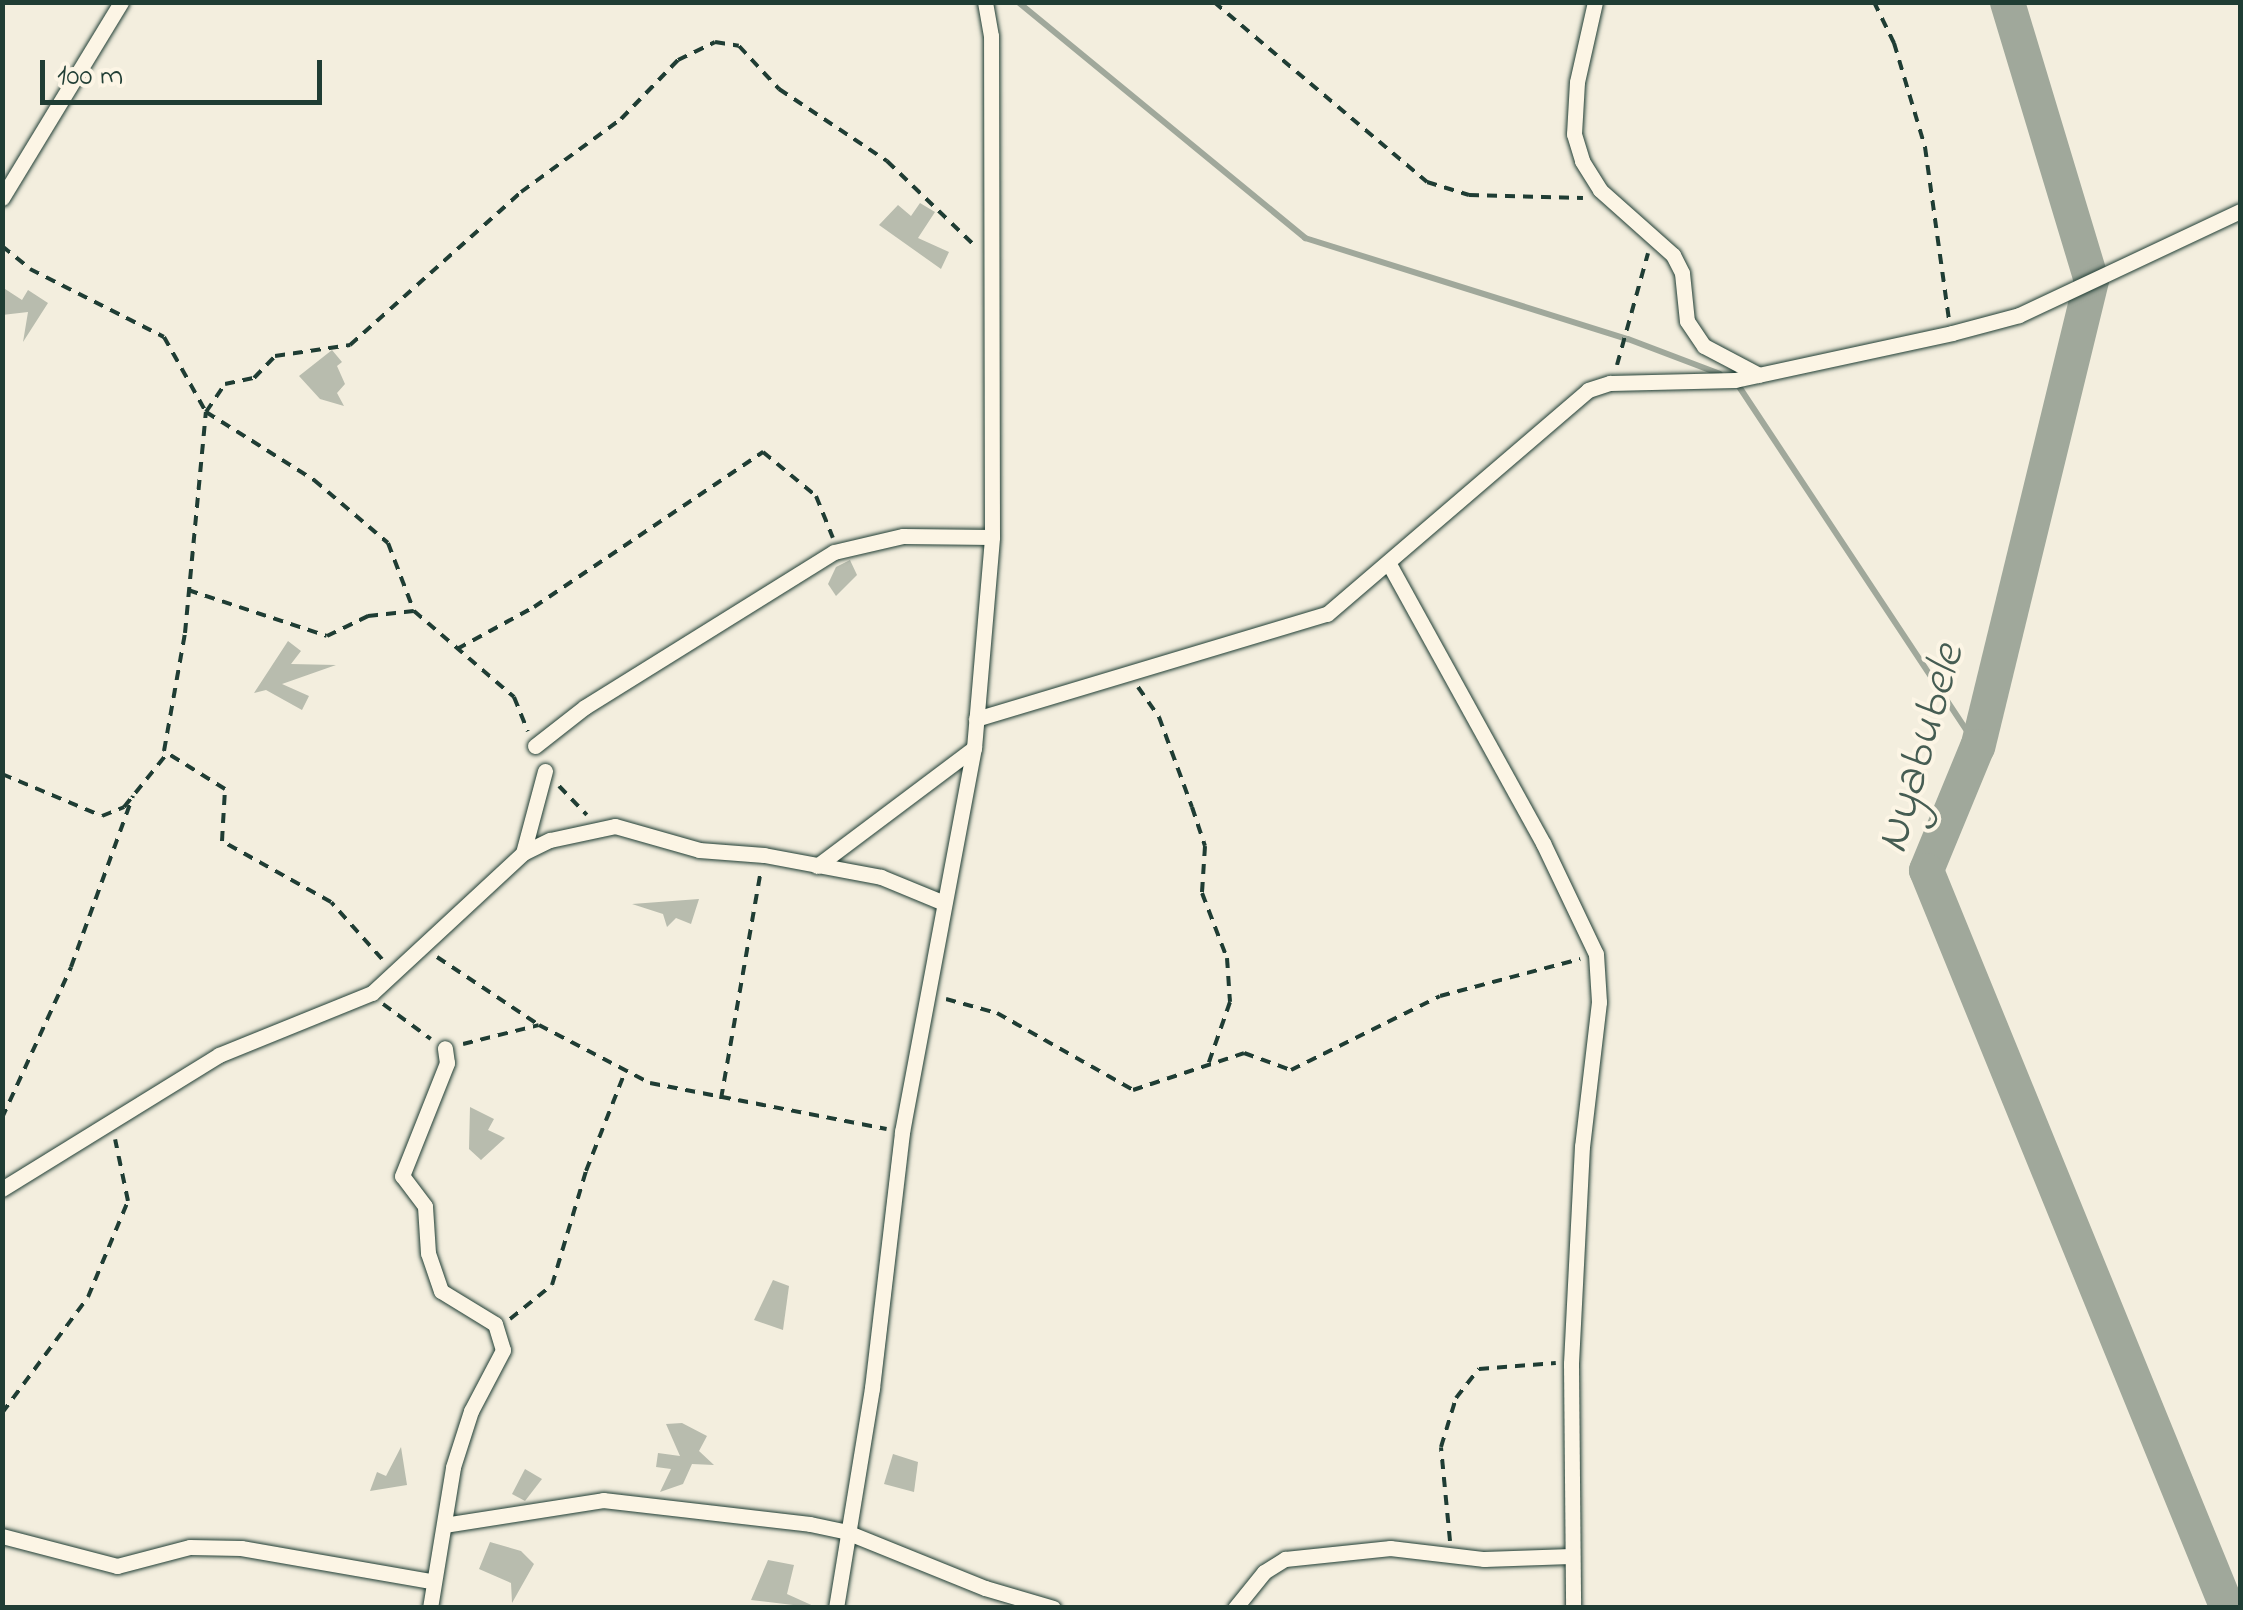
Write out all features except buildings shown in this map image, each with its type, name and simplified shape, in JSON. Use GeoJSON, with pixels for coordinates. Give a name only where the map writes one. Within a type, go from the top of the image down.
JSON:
{"type":"FeatureCollection","features":[{"type":"Feature","properties":{"kind":"street"},"geometry":{"type":"LineString","coordinates":[[2,198],[121,2]]}},
{"type":"Feature","properties":{"kind":"street"},"geometry":{"type":"LineString","coordinates":[[836,1608],[844,1530],[872,1388],[902,1132],[974,748],[992,537],[991,36],[985,2]]}},
{"type":"Feature","properties":{"kind":"street"},"geometry":{"type":"LineString","coordinates":[[1595,2],[1574,134],[1582,161],[1613,201],[1646,230],[1682,272],[1688,321],[1704,346],[1759,375]]}},
{"type":"Feature","properties":{"kind":"street"},"geometry":{"type":"LineString","coordinates":[[976,719],[1118,673],[1299,626],[1346,602],[1570,401],[1610,383],[1648,387],[1759,375],[1952,333],[2019,314],[2240,210]]}},
{"type":"Feature","properties":{"kind":"street"},"geometry":{"type":"LineString","coordinates":[[535,746],[586,707],[834,552],[903,536],[992,537]]}},
{"type":"Feature","properties":{"kind":"street"},"geometry":{"type":"LineString","coordinates":[[1390,564],[1551,858],[1596,954],[1599,1002],[1582,1146],[1572,1364],[1573,1608]]}},
{"type":"Feature","properties":{"kind":"street"},"geometry":{"type":"LineString","coordinates":[[817,866],[974,748]]}},
{"type":"Feature","properties":{"kind":"street"},"geometry":{"type":"LineString","coordinates":[[523,853],[545,771]]}},
{"type":"Feature","properties":{"kind":"street"},"geometry":{"type":"LineString","coordinates":[[2,1190],[120,1120],[218,1055],[297,1018],[372,993],[523,853],[598,826],[699,850],[764,855],[906,884],[944,903]]}},
{"type":"Feature","properties":{"kind":"street"},"geometry":{"type":"LineString","coordinates":[[430,1608],[431,1581],[471,1411],[503,1350],[485,1315],[441,1291],[428,1253],[425,1206],[402,1176],[447,1063],[445,1048]]}},
{"type":"Feature","properties":{"kind":"street"},"geometry":{"type":"LineString","coordinates":[[444,1525],[604,1500],[844,1530],[1053,1608]]}},
{"type":"Feature","properties":{"kind":"street"},"geometry":{"type":"LineString","coordinates":[[2,1536],[117,1566],[190,1547],[241,1548],[431,1581]]}},
{"type":"Feature","properties":{"kind":"street"},"geometry":{"type":"LineString","coordinates":[[1235,1608],[1264,1572],[1285,1559],[1376,1548],[1452,1555],[1571,1556]]}},
{"type":"Feature","properties":{"kind":"path"},"geometry":{"type":"LineString","coordinates":[[1214,2],[1427,182],[1469,195],[1613,201]]}},
{"type":"Feature","properties":{"kind":"path"},"geometry":{"type":"LineString","coordinates":[[1874,2],[1894,43],[1925,148],[1952,333]]}},
{"type":"Feature","properties":{"kind":"path"},"geometry":{"type":"LineString","coordinates":[[2,774],[102,816],[133,796],[166,755],[206,412],[225,384],[254,378],[275,356],[350,345],[521,192],[621,120],[678,60],[716,42],[739,46],[779,89],[887,161],[989,260]]}},
{"type":"Feature","properties":{"kind":"path"},"geometry":{"type":"LineString","coordinates":[[1610,383],[1642,286],[1646,230]]}},
{"type":"Feature","properties":{"kind":"path"},"geometry":{"type":"LineString","coordinates":[[2,246],[30,269],[164,336],[206,412],[314,480],[388,543],[414,612],[514,697],[535,746]]}},
{"type":"Feature","properties":{"kind":"path"},"geometry":{"type":"LineString","coordinates":[[457,649],[534,607],[762,452],[816,496],[834,552]]}},
{"type":"Feature","properties":{"kind":"path"},"geometry":{"type":"LineString","coordinates":[[188,590],[328,636],[368,616],[414,612]]}},
{"type":"Feature","properties":{"kind":"path"},"geometry":{"type":"LineString","coordinates":[[1118,673],[1142,691],[1159,718],[1205,846],[1200,884],[1232,988],[1209,1062]]}},
{"type":"Feature","properties":{"kind":"path"},"geometry":{"type":"LineString","coordinates":[[166,755],[225,790],[222,841],[332,902],[395,974]]}},
{"type":"Feature","properties":{"kind":"path"},"geometry":{"type":"LineString","coordinates":[[545,771],[598,826]]}},
{"type":"Feature","properties":{"kind":"path"},"geometry":{"type":"LineString","coordinates":[[2,1118],[71,967],[133,796]]}},
{"type":"Feature","properties":{"kind":"path"},"geometry":{"type":"LineString","coordinates":[[721,1099],[764,855]]}},
{"type":"Feature","properties":{"kind":"path"},"geometry":{"type":"LineString","coordinates":[[423,947],[539,1025],[604,1054],[626,1072],[721,1099],[902,1132]]}},
{"type":"Feature","properties":{"kind":"path"},"geometry":{"type":"LineString","coordinates":[[927,993],[998,1013],[1132,1090],[1209,1062],[1248,1053],[1291,1070],[1440,996],[1596,954]]}},
{"type":"Feature","properties":{"kind":"path"},"geometry":{"type":"LineString","coordinates":[[372,993],[445,1048],[539,1025]]}},
{"type":"Feature","properties":{"kind":"path"},"geometry":{"type":"LineString","coordinates":[[496,1330],[552,1285],[586,1171],[626,1072]]}},
{"type":"Feature","properties":{"kind":"path"},"geometry":{"type":"LineString","coordinates":[[2,1413],[88,1297],[128,1201],[115,1154],[120,1120]]}},
{"type":"Feature","properties":{"kind":"path"},"geometry":{"type":"LineString","coordinates":[[1452,1555],[1441,1448],[1456,1398],[1472,1376],[1490,1366],[1572,1364]]}},
{"type":"Feature","properties":{"kind":"waterway"},"geometry":{"type":"LineString","coordinates":[[1018,2],[1305,238],[1628,339],[1720,374]]}},
{"type":"Feature","properties":{"kind":"waterway","name":"Nyabubele"},"geometry":{"type":"LineString","coordinates":[[2007,2],[2091,280],[1977,746],[1926,870],[2227,1608]]}},
{"type":"Feature","properties":{"kind":"waterway"},"geometry":{"type":"LineString","coordinates":[[1736,382],[1977,746]]}}]}
